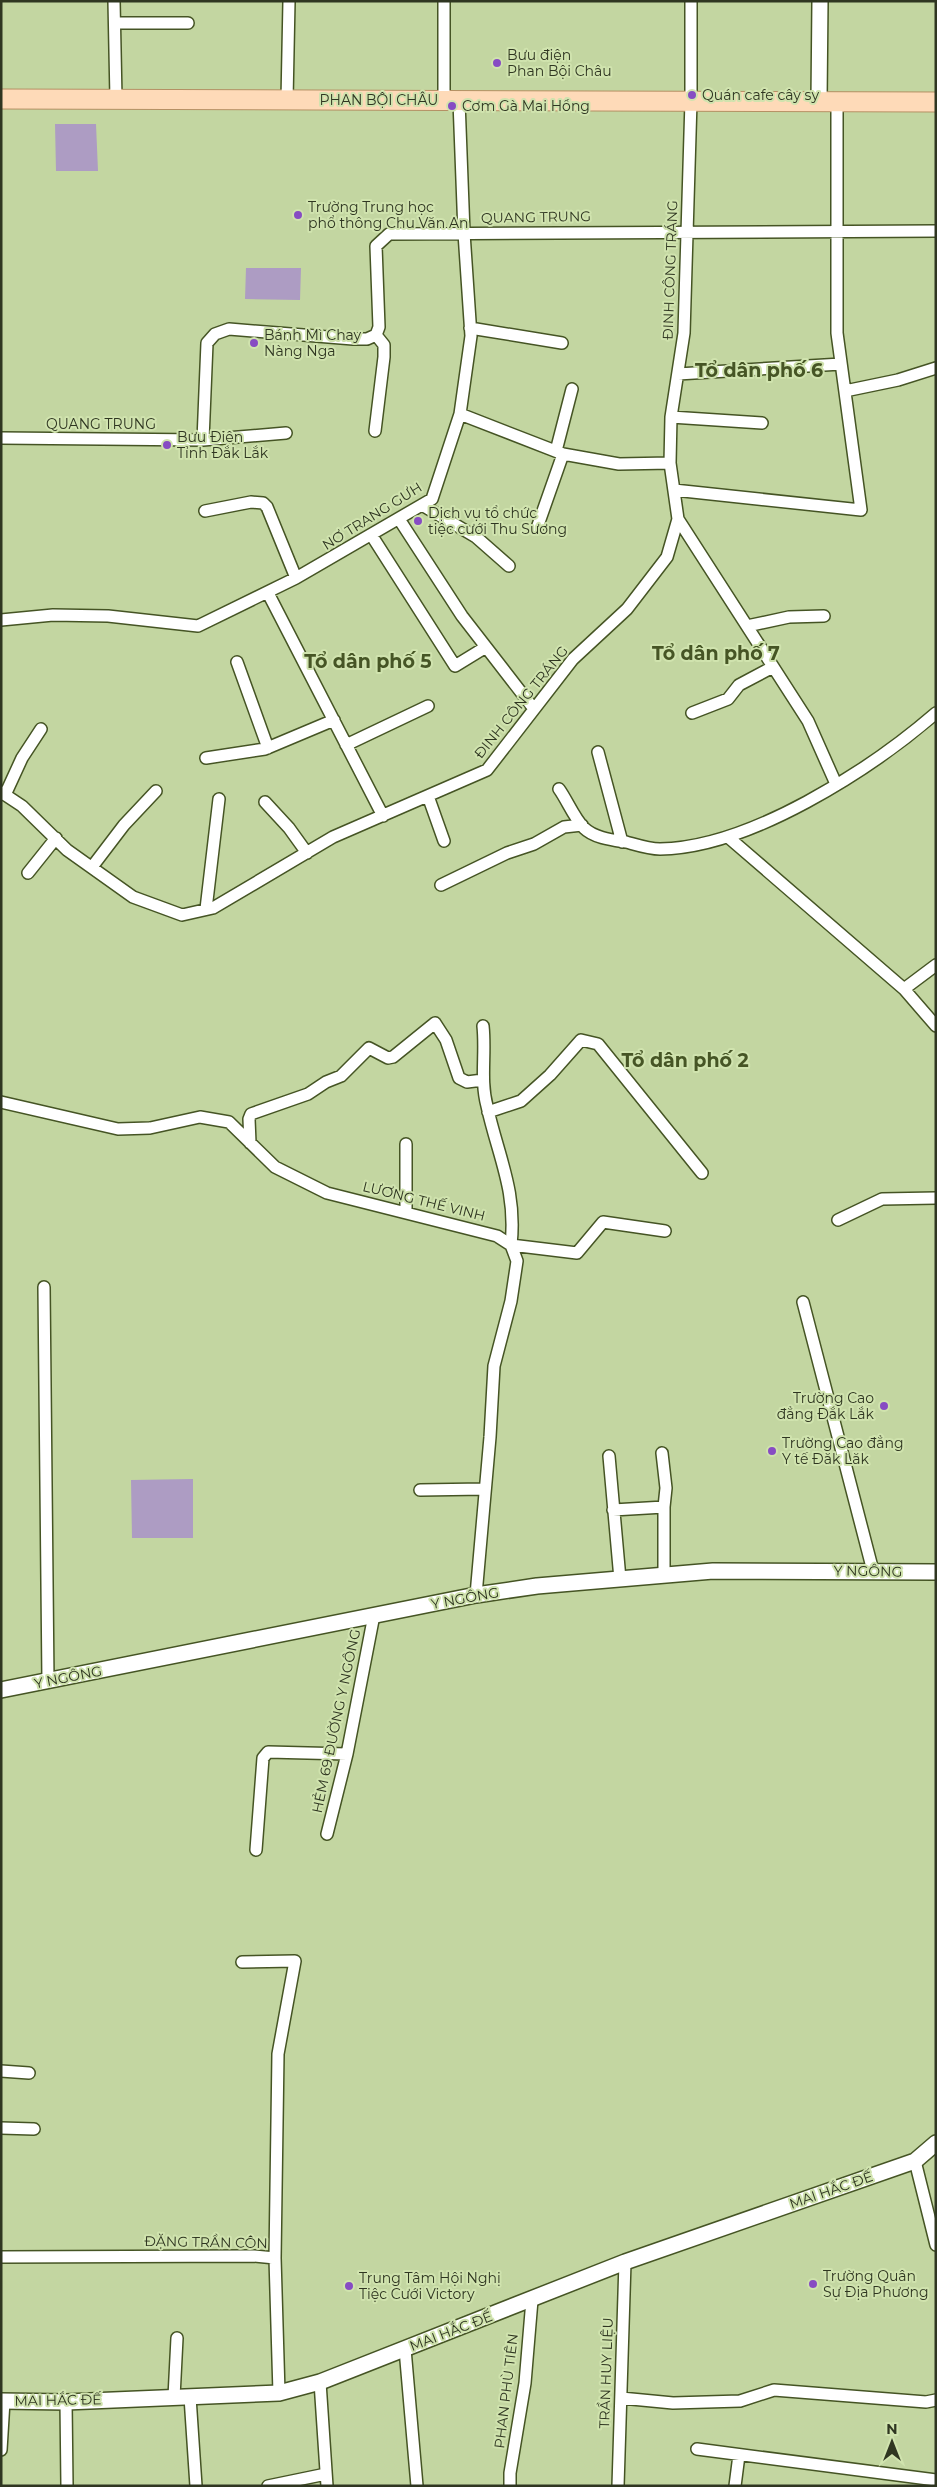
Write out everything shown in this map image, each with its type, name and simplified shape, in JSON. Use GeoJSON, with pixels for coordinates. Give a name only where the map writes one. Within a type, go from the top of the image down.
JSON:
{"type":"FeatureCollection","features":[{"type":"Feature","properties":{"kind":"main road","name":"PHAN BỘI CHÂU"},"geometry":{"type":"LineString","coordinates":[[1,98],[452,101],[828,100],[936,102]]}},
{"type":"Feature","properties":{"kind":"street"},"geometry":{"type":"LineString","coordinates":[[114,1],[116,100]]}},
{"type":"Feature","properties":{"kind":"street"},"geometry":{"type":"LineString","coordinates":[[287,100],[289,1]]}},
{"type":"Feature","properties":{"kind":"street","name":"NƠ TRANG GƯH"},"geometry":{"type":"LineString","coordinates":[[1,620],[52,616],[108,616],[198,626],[296,578],[372,536],[432,499],[460,414],[470,328],[464,233],[444,1]]}},
{"type":"Feature","properties":{"kind":"street","name":"ĐINH CÔNG TRÁNG"},"geometry":{"type":"LineString","coordinates":[[3,793],[22,806],[67,850],[133,897],[182,914],[213,908],[333,837],[487,770],[573,659],[627,609],[667,557],[678,520],[670,463],[671,417],[684,333],[691,101],[691,1]]}},
{"type":"Feature","properties":{"kind":"street"},"geometry":{"type":"LineString","coordinates":[[674,490],[861,510],[837,333],[838,230],[820,1]]}},
{"type":"Feature","properties":{"kind":"street"},"geometry":{"type":"LineString","coordinates":[[114,23],[188,23]]}},
{"type":"Feature","properties":{"kind":"street","name":"QUANG TRUNG"},"geometry":{"type":"LineString","coordinates":[[376,335],[378,327],[376,246],[389,234],[838,230],[936,231]]}},
{"type":"Feature","properties":{"kind":"street"},"geometry":{"type":"LineString","coordinates":[[203,440],[207,343],[215,334],[229,328],[353,340],[367,340],[376,335],[384,345],[384,357],[375,431]]}},
{"type":"Feature","properties":{"kind":"street"},"geometry":{"type":"LineString","coordinates":[[470,328],[562,343]]}},
{"type":"Feature","properties":{"kind":"street"},"geometry":{"type":"LineString","coordinates":[[678,374],[841,364]]}},
{"type":"Feature","properties":{"kind":"street"},"geometry":{"type":"LineString","coordinates":[[845,391],[898,380],[936,368]]}},
{"type":"Feature","properties":{"kind":"street"},"geometry":{"type":"LineString","coordinates":[[537,528],[560,452],[572,389]]}},
{"type":"Feature","properties":{"kind":"street"},"geometry":{"type":"LineString","coordinates":[[460,414],[560,452],[620,464],[670,463]]}},
{"type":"Feature","properties":{"kind":"street"},"geometry":{"type":"LineString","coordinates":[[671,417],[762,422]]}},
{"type":"Feature","properties":{"kind":"street","name":"QUANG TRUNG"},"geometry":{"type":"LineString","coordinates":[[1,438],[203,440],[286,433]]}},
{"type":"Feature","properties":{"kind":"street"},"geometry":{"type":"LineString","coordinates":[[205,511],[251,502],[263,503],[267,507],[296,578]]}},
{"type":"Feature","properties":{"kind":"street"},"geometry":{"type":"LineString","coordinates":[[422,505],[476,538],[509,566]]}},
{"type":"Feature","properties":{"kind":"street"},"geometry":{"type":"LineString","coordinates":[[399,520],[462,616],[534,709]]}},
{"type":"Feature","properties":{"kind":"street"},"geometry":{"type":"LineString","coordinates":[[678,520],[808,721],[836,784]]}},
{"type":"Feature","properties":{"kind":"street"},"geometry":{"type":"LineString","coordinates":[[372,536],[454,666],[486,647]]}},
{"type":"Feature","properties":{"kind":"street"},"geometry":{"type":"LineString","coordinates":[[268,593],[383,816]]}},
{"type":"Feature","properties":{"kind":"street"},"geometry":{"type":"LineString","coordinates":[[747,626],[789,617],[824,616]]}},
{"type":"Feature","properties":{"kind":"street"},"geometry":{"type":"LineString","coordinates":[[238,662],[268,748]]}},
{"type":"Feature","properties":{"kind":"street"},"geometry":{"type":"LineString","coordinates":[[692,713],[728,699],[739,685],[773,667]]}},
{"type":"Feature","properties":{"kind":"street"},"geometry":{"type":"LineString","coordinates":[[346,745],[428,706]]}},
{"type":"Feature","properties":{"kind":"street"},"geometry":{"type":"LineString","coordinates":[[560,789],[582,825],[602,838],[659,849],[728,838],[786,814],[836,784],[913,733],[936,713]]}},
{"type":"Feature","properties":{"kind":"street"},"geometry":{"type":"LineString","coordinates":[[206,758],[268,748],[334,720]]}},
{"type":"Feature","properties":{"kind":"street"},"geometry":{"type":"LineString","coordinates":[[3,793],[22,758],[41,729]]}},
{"type":"Feature","properties":{"kind":"street"},"geometry":{"type":"LineString","coordinates":[[598,752],[622,842]]}},
{"type":"Feature","properties":{"kind":"street"},"geometry":{"type":"LineString","coordinates":[[92,867],[124,825],[156,791]]}},
{"type":"Feature","properties":{"kind":"street"},"geometry":{"type":"LineString","coordinates":[[428,796],[444,841]]}},
{"type":"Feature","properties":{"kind":"street"},"geometry":{"type":"LineString","coordinates":[[206,909],[219,799]]}},
{"type":"Feature","properties":{"kind":"street"},"geometry":{"type":"LineString","coordinates":[[265,802],[289,828],[307,853]]}},
{"type":"Feature","properties":{"kind":"street"},"geometry":{"type":"LineString","coordinates":[[441,885],[507,853],[534,844],[564,827],[582,825]]}},
{"type":"Feature","properties":{"kind":"street"},"geometry":{"type":"LineString","coordinates":[[28,873],[56,838]]}},
{"type":"Feature","properties":{"kind":"street"},"geometry":{"type":"LineString","coordinates":[[728,838],[904,990],[936,1026]]}},
{"type":"Feature","properties":{"kind":"street"},"geometry":{"type":"LineString","coordinates":[[904,990],[936,965]]}},
{"type":"Feature","properties":{"kind":"street"},"geometry":{"type":"LineString","coordinates":[[250,1143],[249,1119],[251,1114],[308,1094],[326,1082],[341,1076],[369,1048],[388,1058],[394,1056],[435,1023],[446,1040],[459,1078],[467,1082],[483,1080]]}},
{"type":"Feature","properties":{"kind":"street"},"geometry":{"type":"LineString","coordinates":[[476,1595],[490,1437],[494,1366],[511,1301],[517,1261],[511,1245],[513,1226],[507,1175],[488,1112],[483,1080],[485,1044],[483,1026]]}},
{"type":"Feature","properties":{"kind":"street"},"geometry":{"type":"LineString","coordinates":[[488,1112],[520,1101],[550,1075],[581,1040],[598,1044],[702,1173]]}},
{"type":"Feature","properties":{"kind":"street","name":"LƯƠNG THẾ VINH"},"geometry":{"type":"LineString","coordinates":[[1,1102],[118,1129],[150,1128],[200,1117],[228,1122],[275,1167],[327,1193],[406,1211],[496,1236],[511,1245],[577,1253],[603,1222],[665,1231]]}},
{"type":"Feature","properties":{"kind":"street"},"geometry":{"type":"LineString","coordinates":[[406,1144],[406,1211]]}},
{"type":"Feature","properties":{"kind":"street"},"geometry":{"type":"LineString","coordinates":[[838,1220],[882,1199],[936,1198]]}},
{"type":"Feature","properties":{"kind":"street"},"geometry":{"type":"LineString","coordinates":[[44,1287],[48,1681]]}},
{"type":"Feature","properties":{"kind":"street"},"geometry":{"type":"LineString","coordinates":[[803,1302],[873,1571]]}},
{"type":"Feature","properties":{"kind":"street"},"geometry":{"type":"LineString","coordinates":[[662,1453],[666,1488],[664,1507],[664,1576]]}},
{"type":"Feature","properties":{"kind":"street"},"geometry":{"type":"LineString","coordinates":[[608,1456],[620,1579]]}},
{"type":"Feature","properties":{"kind":"street"},"geometry":{"type":"LineString","coordinates":[[420,1490],[484,1489]]}},
{"type":"Feature","properties":{"kind":"street"},"geometry":{"type":"LineString","coordinates":[[613,1510],[664,1507]]}},
{"type":"Feature","properties":{"kind":"street","name":"Y NGÔNG"},"geometry":{"type":"LineString","coordinates":[[1,1690],[476,1595],[713,1571],[936,1572]]}},
{"type":"Feature","properties":{"kind":"street","name":"HẺM 69 ĐƯỜNG Y NGÔNG"},"geometry":{"type":"LineString","coordinates":[[327,1834],[348,1754],[374,1615]]}},
{"type":"Feature","properties":{"kind":"street"},"geometry":{"type":"LineString","coordinates":[[256,1850],[263,1758],[268,1752],[348,1754]]}},
{"type":"Feature","properties":{"kind":"street"},"geometry":{"type":"LineString","coordinates":[[242,1962],[295,1961],[278,2054],[275,2258]]}},
{"type":"Feature","properties":{"kind":"street"},"geometry":{"type":"LineString","coordinates":[[1,2071],[29,2073]]}},
{"type":"Feature","properties":{"kind":"street"},"geometry":{"type":"LineString","coordinates":[[1,2128],[34,2129]]}},
{"type":"Feature","properties":{"kind":"street","name":"MAI HẮC ĐẾ"},"geometry":{"type":"LineString","coordinates":[[2,2401],[66,2402],[278,2393],[320,2382],[625,2262],[915,2161],[936,2143]]}},
{"type":"Feature","properties":{"kind":"street"},"geometry":{"type":"LineString","coordinates":[[915,2161],[936,2245]]}},
{"type":"Feature","properties":{"kind":"street","name":"ĐẶNG TRẦN CÔN"},"geometry":{"type":"LineString","coordinates":[[1,2257],[254,2256],[275,2258],[278,2393]]}},
{"type":"Feature","properties":{"kind":"street","name":"TRẦN HUY LIỆU"},"geometry":{"type":"LineString","coordinates":[[618,2486],[625,2262]]}},
{"type":"Feature","properties":{"kind":"street","name":"PHAN PHÙ TIÊN"},"geometry":{"type":"LineString","coordinates":[[510,2486],[525,2383],[532,2300]]}},
{"type":"Feature","properties":{"kind":"street"},"geometry":{"type":"LineString","coordinates":[[174,2397],[177,2338]]}},
{"type":"Feature","properties":{"kind":"street"},"geometry":{"type":"LineString","coordinates":[[405,2349],[417,2486]]}},
{"type":"Feature","properties":{"kind":"street"},"geometry":{"type":"LineString","coordinates":[[320,2382],[326,2486]]}},
{"type":"Feature","properties":{"kind":"street"},"geometry":{"type":"LineString","coordinates":[[621,2398],[674,2403],[740,2401],[774,2390],[926,2402],[936,2400]]}},
{"type":"Feature","properties":{"kind":"street"},"geometry":{"type":"LineString","coordinates":[[190,2397],[196,2486]]}},
{"type":"Feature","properties":{"kind":"street"},"geometry":{"type":"LineString","coordinates":[[1,2450],[2,2401]]}},
{"type":"Feature","properties":{"kind":"street"},"geometry":{"type":"LineString","coordinates":[[66,2402],[68,2486]]}},
{"type":"Feature","properties":{"kind":"street"},"geometry":{"type":"LineString","coordinates":[[697,2449],[895,2480],[936,2480]]}},
{"type":"Feature","properties":{"kind":"street"},"geometry":{"type":"LineString","coordinates":[[735,2486],[740,2455]]}},
{"type":"Feature","properties":{"kind":"street"},"geometry":{"type":"LineString","coordinates":[[268,2486],[326,2474]]}},
{"type":"Feature","properties":{"kind":"shaded area"},"geometry":{"type":"Polygon","coordinates":[[[55,124],[96,124],[98,171],[56,171],[55,124]]]}},
{"type":"Feature","properties":{"kind":"shaded area"},"geometry":{"type":"Polygon","coordinates":[[[246,268],[301,268],[300,300],[245,299],[246,268]]]}},
{"type":"Feature","properties":{"kind":"shaded area"},"geometry":{"type":"Polygon","coordinates":[[[193,1479],[193,1538],[132,1538],[131,1480],[193,1479]]]}},
{"type":"Feature","properties":{"kind":"place","name":"Bưu điện Phan Bội Châu"},"geometry":{"type":"Point","coordinates":[497,63]}},
{"type":"Feature","properties":{"kind":"place","name":"Quán cafe cây sy"},"geometry":{"type":"Point","coordinates":[692,95]}},
{"type":"Feature","properties":{"kind":"place","name":"Cơm Gà Mai Hồng"},"geometry":{"type":"Point","coordinates":[452,106]}},
{"type":"Feature","properties":{"kind":"place","name":"Trường Trung học phổ thông Chu Văn An"},"geometry":{"type":"Point","coordinates":[298,215]}},
{"type":"Feature","properties":{"kind":"place","name":"Bánh Mì Chay Nàng Nga"},"geometry":{"type":"Point","coordinates":[254,343]}},
{"type":"Feature","properties":{"kind":"place","name":"Bưu Điện Tỉnh Đắk Lắk"},"geometry":{"type":"Point","coordinates":[167,445]}},
{"type":"Feature","properties":{"kind":"place","name":"Dịch vụ tổ chức tiệc cưới Thu Sương"},"geometry":{"type":"Point","coordinates":[418,521]}},
{"type":"Feature","properties":{"kind":"place","name":"Trường Cao đẳng Đắk Lắk"},"geometry":{"type":"Point","coordinates":[884,1406]}},
{"type":"Feature","properties":{"kind":"place","name":"Trường Cao đẳng Y tế Đăk Lăk"},"geometry":{"type":"Point","coordinates":[772,1451]}},
{"type":"Feature","properties":{"kind":"place","name":"Trường Quân Sự Địa Phương"},"geometry":{"type":"Point","coordinates":[813,2284]}},
{"type":"Feature","properties":{"kind":"place","name":"Trung Tâm Hội Nghị Tiệc Cưới Victory"},"geometry":{"type":"Point","coordinates":[349,2286]}},
{"type":"Feature","properties":{"kind":"district","name":"Tổ dân phố 6"},"geometry":{"type":"Point","coordinates":[759,370]}},
{"type":"Feature","properties":{"kind":"district","name":"Tổ dân phố 7"},"geometry":{"type":"Point","coordinates":[716,653]}},
{"type":"Feature","properties":{"kind":"district","name":"Tổ dân phố 5"},"geometry":{"type":"Point","coordinates":[368,661]}},
{"type":"Feature","properties":{"kind":"district","name":"Tổ dân phố 2"},"geometry":{"type":"Point","coordinates":[685,1060]}}]}
